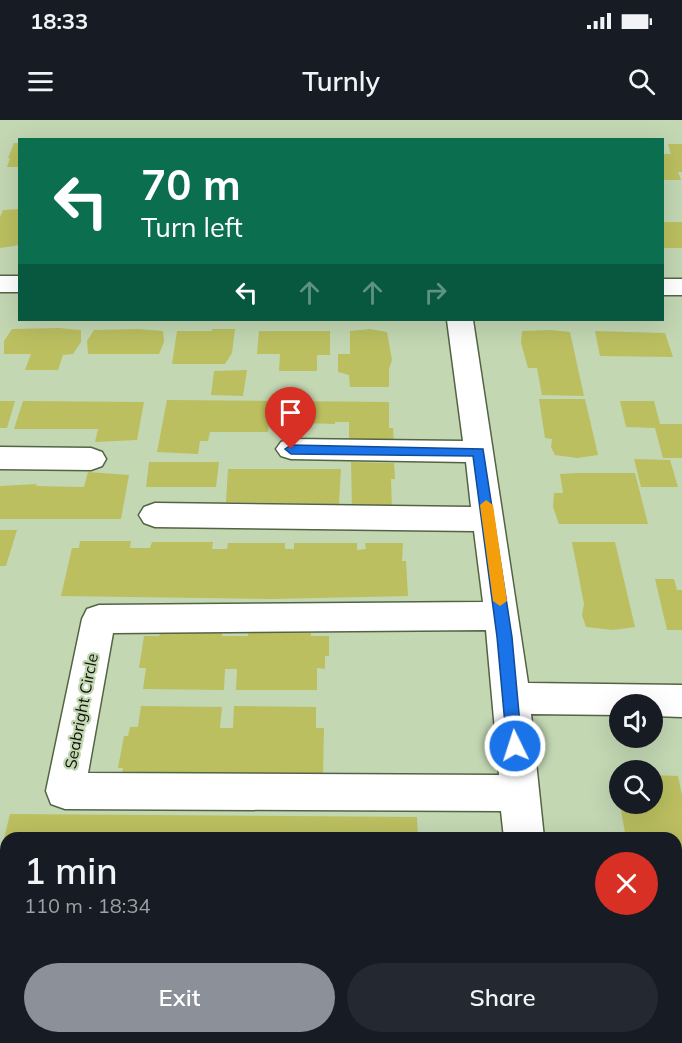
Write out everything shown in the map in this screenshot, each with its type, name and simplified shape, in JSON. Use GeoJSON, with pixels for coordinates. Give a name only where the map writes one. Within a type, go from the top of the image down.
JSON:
{"type":"FeatureCollection","features":[{"type":"Feature","properties":{"kind":"street"},"geometry":{"type":"LineString","coordinates":[[0,284],[18,284]]}},
{"type":"Feature","properties":{"kind":"street"},"geometry":{"type":"LineString","coordinates":[[664,287],[682,287]]}},
{"type":"Feature","properties":{"kind":"street"},"geometry":{"type":"LineString","coordinates":[[460,321],[502,616],[512,698],[518,793],[523,832]]}},
{"type":"Feature","properties":{"kind":"street"},"geometry":{"type":"LineString","coordinates":[[291,449],[479,452]]}},
{"type":"Feature","properties":{"kind":"street"},"geometry":{"type":"LineString","coordinates":[[0,458],[91,459]]}},
{"type":"Feature","properties":{"kind":"street"},"geometry":{"type":"LineString","coordinates":[[155,515],[488,519]]}},
{"type":"Feature","properties":{"kind":"street","name":"Seabright Circle"},"geometry":{"type":"LineString","coordinates":[[502,616],[99,619],[65,790],[518,793]]}},
{"type":"Feature","properties":{"kind":"street"},"geometry":{"type":"LineString","coordinates":[[512,698],[682,701]]}},
{"type":"Feature","properties":{"kind":"building"},"geometry":{"type":"Polygon","coordinates":[[[14,143],[18,143],[18,167],[7,167],[10,158],[8,158],[14,143]]]}},
{"type":"Feature","properties":{"kind":"building"},"geometry":{"type":"Polygon","coordinates":[[[668,144],[682,144],[682,172],[678,172],[681,180],[664,180],[664,154],[671,154],[668,144]]]}},
{"type":"Feature","properties":{"kind":"building"},"geometry":{"type":"Polygon","coordinates":[[[18,209],[18,245],[0,248],[0,217],[3,210],[18,209]]]}},
{"type":"Feature","properties":{"kind":"building"},"geometry":{"type":"Polygon","coordinates":[[[664,222],[682,222],[682,248],[664,248],[664,222]]]}},
{"type":"Feature","properties":{"kind":"building"},"geometry":{"type":"Polygon","coordinates":[[[12,329],[81,330],[81,342],[73,354],[63,355],[58,370],[25,370],[31,354],[4,354],[4,341],[12,329]]]}},
{"type":"Feature","properties":{"kind":"building"},"geometry":{"type":"Polygon","coordinates":[[[212,329],[235,329],[232,353],[225,364],[172,364],[177,331],[212,331],[212,329]]]}},
{"type":"Feature","properties":{"kind":"building"},"geometry":{"type":"Polygon","coordinates":[[[370,329],[387,332],[392,360],[389,369],[389,387],[350,387],[349,375],[338,372],[338,354],[350,354],[350,331],[370,329]]]}},
{"type":"Feature","properties":{"kind":"building"},"geometry":{"type":"Polygon","coordinates":[[[94,330],[163,331],[164,342],[159,354],[88,354],[87,341],[94,330]]]}},
{"type":"Feature","properties":{"kind":"building"},"geometry":{"type":"Polygon","coordinates":[[[259,331],[330,331],[330,355],[317,355],[317,371],[279,371],[280,354],[257,354],[259,331]]]}},
{"type":"Feature","properties":{"kind":"building"},"geometry":{"type":"Polygon","coordinates":[[[522,331],[570,332],[584,396],[542,395],[537,368],[528,368],[521,343],[522,331]]]}},
{"type":"Feature","properties":{"kind":"building"},"geometry":{"type":"Polygon","coordinates":[[[595,331],[665,333],[673,357],[600,356],[595,331]]]}},
{"type":"Feature","properties":{"kind":"building"},"geometry":{"type":"Polygon","coordinates":[[[247,370],[243,396],[211,395],[214,371],[247,370]]]}},
{"type":"Feature","properties":{"kind":"building"},"geometry":{"type":"Polygon","coordinates":[[[539,399],[585,399],[598,455],[577,458],[555,455],[551,447],[552,439],[545,438],[539,399]]]}},
{"type":"Feature","properties":{"kind":"building"},"geometry":{"type":"Polygon","coordinates":[[[167,400],[389,402],[389,428],[393,428],[394,446],[349,446],[349,422],[335,422],[335,424],[269,422],[268,432],[210,432],[208,441],[200,441],[198,454],[157,452],[167,400]]]}},
{"type":"Feature","properties":{"kind":"building"},"geometry":{"type":"Polygon","coordinates":[[[0,401],[15,401],[7,428],[0,428],[0,401]]]}},
{"type":"Feature","properties":{"kind":"building"},"geometry":{"type":"Polygon","coordinates":[[[23,401],[144,402],[137,440],[95,442],[98,429],[14,429],[23,401]]]}},
{"type":"Feature","properties":{"kind":"building"},"geometry":{"type":"Polygon","coordinates":[[[620,401],[654,401],[660,424],[682,424],[682,458],[663,458],[655,428],[626,427],[620,401]]]}},
{"type":"Feature","properties":{"kind":"building"},"geometry":{"type":"Polygon","coordinates":[[[634,459],[670,460],[678,487],[641,487],[634,459]]]}},
{"type":"Feature","properties":{"kind":"building"},"geometry":{"type":"Polygon","coordinates":[[[149,462],[219,462],[216,487],[146,487],[149,462]]]}},
{"type":"Feature","properties":{"kind":"building"},"geometry":{"type":"Polygon","coordinates":[[[351,462],[394,463],[395,479],[391,479],[392,511],[352,511],[351,462]]]}},
{"type":"Feature","properties":{"kind":"building"},"geometry":{"type":"Polygon","coordinates":[[[228,469],[341,469],[339,504],[226,502],[228,469]]]}},
{"type":"Feature","properties":{"kind":"building"},"geometry":{"type":"Polygon","coordinates":[[[88,472],[129,475],[121,519],[0,519],[0,486],[37,484],[36,486],[84,487],[88,472]]]}},
{"type":"Feature","properties":{"kind":"building"},"geometry":{"type":"Polygon","coordinates":[[[635,473],[648,524],[559,524],[553,507],[554,493],[563,493],[560,474],[635,473]]]}},
{"type":"Feature","properties":{"kind":"building"},"geometry":{"type":"Polygon","coordinates":[[[0,530],[17,530],[6,566],[0,566],[0,530]]]}},
{"type":"Feature","properties":{"kind":"building"},"geometry":{"type":"Polygon","coordinates":[[[80,541],[131,541],[130,548],[150,548],[152,542],[213,542],[212,549],[227,549],[228,543],[285,543],[285,549],[294,549],[294,543],[357,543],[357,550],[366,549],[365,543],[403,543],[402,561],[406,561],[408,596],[272,599],[61,596],[72,548],[79,548],[80,541]]]}},
{"type":"Feature","properties":{"kind":"building"},"geometry":{"type":"Polygon","coordinates":[[[572,542],[615,542],[635,627],[613,630],[586,627],[582,615],[584,604],[572,542]]]}},
{"type":"Feature","properties":{"kind":"building"},"geometry":{"type":"Polygon","coordinates":[[[655,579],[674,579],[677,590],[682,590],[682,630],[667,630],[655,579]]]}},
{"type":"Feature","properties":{"kind":"building"},"geometry":{"type":"Polygon","coordinates":[[[160,633],[222,633],[222,636],[248,636],[248,633],[311,633],[311,636],[329,636],[329,656],[325,656],[325,669],[317,668],[317,690],[236,690],[237,669],[225,669],[224,690],[143,689],[146,668],[139,668],[144,636],[159,636],[160,633]]]}},
{"type":"Feature","properties":{"kind":"building"},"geometry":{"type":"Polygon","coordinates":[[[141,706],[222,707],[220,728],[233,728],[234,706],[316,707],[316,728],[324,728],[323,774],[122,773],[123,768],[118,768],[124,736],[128,736],[130,727],[138,727],[141,706]]]}},
{"type":"Feature","properties":{"kind":"building"},"geometry":{"type":"Polygon","coordinates":[[[663,775],[678,776],[682,795],[682,832],[625,832],[622,814],[663,814],[663,775]]]}},
{"type":"Feature","properties":{"kind":"building"},"geometry":{"type":"Polygon","coordinates":[[[10,814],[417,817],[418,832],[6,832],[10,814]]]}},
{"type":"Feature","properties":{"kind":"slow traffic"},"geometry":{"type":"LineString","coordinates":[[486,505],[500,601]]}},
{"type":"Feature","properties":{"kind":"route"},"geometry":{"type":"LineString","coordinates":[[291,449],[479,452],[512,698],[515,746]]}}]}
